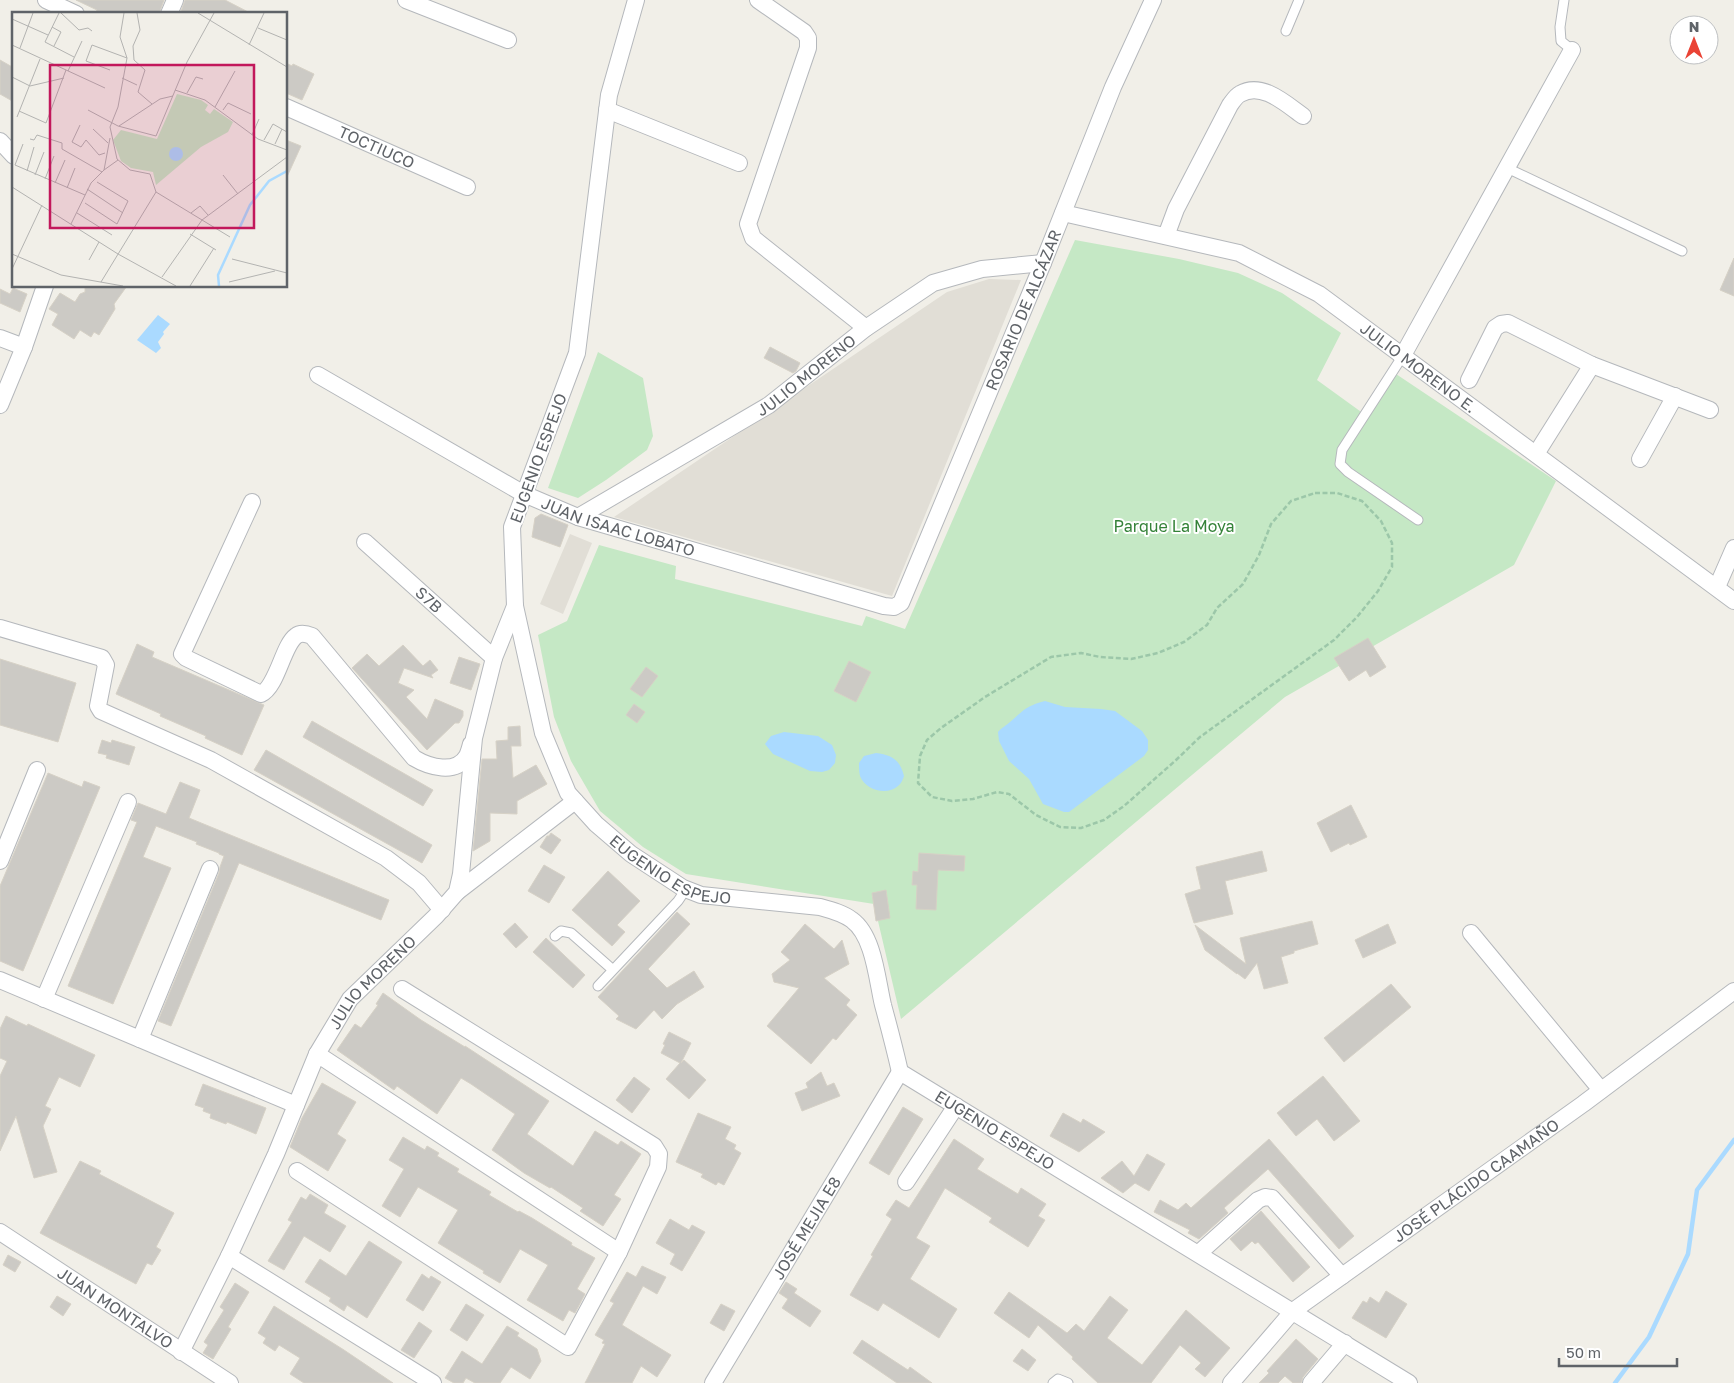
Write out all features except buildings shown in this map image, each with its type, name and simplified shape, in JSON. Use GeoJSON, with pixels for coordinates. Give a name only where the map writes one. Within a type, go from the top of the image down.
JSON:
{"type":"FeatureCollection","features":[{"type":"Feature","properties":{"kind":"street"},"geometry":{"type":"LineString","coordinates":[[46,0],[72,12]]}},
{"type":"Feature","properties":{"kind":"street"},"geometry":{"type":"LineString","coordinates":[[170,12],[175,0]]}},
{"type":"Feature","properties":{"kind":"street"},"geometry":{"type":"LineString","coordinates":[[406,0],[508,40]]}},
{"type":"Feature","properties":{"kind":"street","name":"EUGENIO ESPEJO"},"geometry":{"type":"LineString","coordinates":[[636,0],[609,95],[577,354],[512,527],[515,606],[543,733],[568,793],[596,824],[631,854],[686,889],[701,894],[820,907],[838,912],[853,920],[866,936],[900,1072],[1409,1383]]}},
{"type":"Feature","properties":{"kind":"street"},"geometry":{"type":"LineString","coordinates":[[758,0],[804,32],[808,38],[808,48],[748,224],[749,228],[753,238],[866,328]]}},
{"type":"Feature","properties":{"kind":"street","name":"ROSARIO DE ALCÁZAR"},"geometry":{"type":"LineString","coordinates":[[884,606],[894,607],[901,603],[1043,264],[1113,87],[1153,0]]}},
{"type":"Feature","properties":{"kind":"street"},"geometry":{"type":"LineString","coordinates":[[1402,357],[1572,50]]}},
{"type":"Feature","properties":{"kind":"street"},"geometry":{"type":"LineString","coordinates":[[1166,236],[1176,209],[1230,105],[1239,94],[1252,89],[1264,92],[1279,99],[1303,116]]}},
{"type":"Feature","properties":{"kind":"street","name":"TOCTIUCO"},"geometry":{"type":"LineString","coordinates":[[288,108],[467,187]]}},
{"type":"Feature","properties":{"kind":"street"},"geometry":{"type":"LineString","coordinates":[[607,110],[739,163]]}},
{"type":"Feature","properties":{"kind":"street"},"geometry":{"type":"LineString","coordinates":[[0,139],[12,154]]}},
{"type":"Feature","properties":{"kind":"street","name":"JULIO MORENO E."},"geometry":{"type":"LineString","coordinates":[[1064,212],[1240,253],[1319,294],[1734,600]]}},
{"type":"Feature","properties":{"kind":"street","name":"JULIO MORENO"},"geometry":{"type":"LineString","coordinates":[[578,517],[769,405],[866,328],[933,283],[982,269],[1043,264]]}},
{"type":"Feature","properties":{"kind":"street"},"geometry":{"type":"LineString","coordinates":[[0,405],[24,347],[44,288]]}},
{"type":"Feature","properties":{"kind":"street"},"geometry":{"type":"LineString","coordinates":[[1469,380],[1495,328],[1501,324],[1508,323],[1592,365],[1710,410]]}},
{"type":"Feature","properties":{"kind":"street"},"geometry":{"type":"LineString","coordinates":[[0,338],[24,347]]}},
{"type":"Feature","properties":{"kind":"street"},"geometry":{"type":"LineString","coordinates":[[1536,454],[1592,365]]}},
{"type":"Feature","properties":{"kind":"street","name":"JUAN ISAAC LOBATO"},"geometry":{"type":"LineString","coordinates":[[318,375],[524,494],[578,517],[884,606]]}},
{"type":"Feature","properties":{"kind":"street"},"geometry":{"type":"LineString","coordinates":[[1640,459],[1674,396]]}},
{"type":"Feature","properties":{"kind":"street"},"geometry":{"type":"LineString","coordinates":[[252,502],[182,654],[186,658],[261,694],[266,692],[271,684],[296,636],[308,634],[312,636],[414,758],[424,764],[450,768],[467,757],[474,738]]}},
{"type":"Feature","properties":{"kind":"street","name":"S7B"},"geometry":{"type":"LineString","coordinates":[[365,542],[494,658]]}},
{"type":"Feature","properties":{"kind":"street"},"geometry":{"type":"LineString","coordinates":[[1718,587],[1734,548]]}},
{"type":"Feature","properties":{"kind":"street","name":"JULIO MORENO"},"geometry":{"type":"LineString","coordinates":[[181,1352],[229,1256],[276,1154],[317,1054],[350,999],[442,910],[456,892],[461,874],[474,738],[494,658],[515,606]]}},
{"type":"Feature","properties":{"kind":"street"},"geometry":{"type":"LineString","coordinates":[[0,628],[102,658],[106,665],[98,706],[101,711],[211,760],[386,858],[419,883],[442,910]]}},
{"type":"Feature","properties":{"kind":"street"},"geometry":{"type":"LineString","coordinates":[[0,861],[37,770]]}},
{"type":"Feature","properties":{"kind":"street"},"geometry":{"type":"LineString","coordinates":[[456,892],[575,801]]}},
{"type":"Feature","properties":{"kind":"street"},"geometry":{"type":"LineString","coordinates":[[44,999],[128,802]]}},
{"type":"Feature","properties":{"kind":"street"},"geometry":{"type":"LineString","coordinates":[[140,1039],[210,869]]}},
{"type":"Feature","properties":{"kind":"street"},"geometry":{"type":"LineString","coordinates":[[1472,933],[1601,1090]]}},
{"type":"Feature","properties":{"kind":"street"},"geometry":{"type":"LineString","coordinates":[[0,980],[296,1104]]}},
{"type":"Feature","properties":{"kind":"street"},"geometry":{"type":"LineString","coordinates":[[297,1171],[568,1347],[619,1252],[658,1167],[659,1154],[654,1146],[402,989]]}},
{"type":"Feature","properties":{"kind":"street","name":"JOSÉ PLÁCIDO CAAMAÑO"},"geometry":{"type":"LineString","coordinates":[[1232,1383],[1293,1311],[1601,1090],[1734,991]]}},
{"type":"Feature","properties":{"kind":"street"},"geometry":{"type":"LineString","coordinates":[[317,1054],[619,1252]]}},
{"type":"Feature","properties":{"kind":"street","name":"JOSÉ MEJIA E8"},"geometry":{"type":"LineString","coordinates":[[713,1383],[900,1072]]}},
{"type":"Feature","properties":{"kind":"street"},"geometry":{"type":"LineString","coordinates":[[906,1182],[956,1106]]}},
{"type":"Feature","properties":{"kind":"street"},"geometry":{"type":"LineString","coordinates":[[1199,1254],[1258,1200],[1265,1197],[1272,1198],[1342,1276]]}},
{"type":"Feature","properties":{"kind":"street","name":"JUAN MONTALVO"},"geometry":{"type":"LineString","coordinates":[[0,1232],[230,1383]]}},
{"type":"Feature","properties":{"kind":"street"},"geometry":{"type":"LineString","coordinates":[[229,1256],[433,1383]]}},
{"type":"Feature","properties":{"kind":"street"},"geometry":{"type":"LineString","coordinates":[[1310,1383],[1345,1343]]}},
{"type":"Feature","properties":{"kind":"lane"},"geometry":{"type":"LineString","coordinates":[[1286,31],[1299,0]]}},
{"type":"Feature","properties":{"kind":"lane"},"geometry":{"type":"LineString","coordinates":[[1564,0],[1560,26],[1561,41],[1572,50]]}},
{"type":"Feature","properties":{"kind":"lane"},"geometry":{"type":"LineString","coordinates":[[1507,168],[1682,251]]}},
{"type":"Feature","properties":{"kind":"lane"},"geometry":{"type":"LineString","coordinates":[[1402,357],[1342,450],[1340,464],[1348,472],[1418,520]]}},
{"type":"Feature","properties":{"kind":"lane"},"geometry":{"type":"LineString","coordinates":[[598,986],[678,901],[686,889]]}},
{"type":"Feature","properties":{"kind":"lane"},"geometry":{"type":"LineString","coordinates":[[556,936],[562,931],[571,932],[613,970]]}},
{"type":"Feature","properties":{"kind":"lane"},"geometry":{"type":"LineString","coordinates":[[1053,1383],[1058,1379],[1068,1383]]}},
{"type":"Feature","properties":{"kind":"path"},"geometry":{"type":"LineString","coordinates":[[1315,493],[1337,493],[1362,501],[1381,520],[1392,542],[1392,567],[1378,591],[1357,617],[1334,640],[1200,737],[1124,806],[1104,820],[1081,828],[1060,827],[1036,815],[1009,794],[997,792],[973,799],[952,801],[932,797],[918,783],[920,756],[927,740],[985,697],[1033,667],[1051,657],[1081,654],[1131,659],[1158,654],[1184,642],[1207,624],[1217,608],[1243,584],[1259,555],[1271,524],[1291,501],[1315,493]]}},
{"type":"Feature","properties":{"kind":"shaded area"},"geometry":{"type":"Polygon","coordinates":[[[989,279],[1021,280],[892,596],[614,517],[947,292],[989,279]]]}},
{"type":"Feature","properties":{"kind":"shaded area"},"geometry":{"type":"Polygon","coordinates":[[[570,534],[592,543],[563,614],[540,604],[570,534]]]}},
{"type":"Feature","properties":{"kind":"green space","name":"Parque La Moya"},"geometry":{"type":"Polygon","coordinates":[[[1075,240],[1179,259],[1238,273],[1282,293],[1341,333],[1317,380],[1364,414],[1396,374],[1556,481],[1514,565],[1285,697],[901,1019],[874,904],[686,874],[643,847],[600,811],[571,761],[554,717],[538,635],[567,621],[599,545],[676,566],[675,579],[862,626],[866,616],[905,629],[1075,240]]]}},
{"type":"Feature","properties":{"kind":"green space"},"geometry":{"type":"Polygon","coordinates":[[[598,352],[643,378],[653,436],[647,450],[578,498],[548,488],[598,352]]]}},
{"type":"Feature","properties":{"kind":"water"},"geometry":{"type":"Polygon","coordinates":[[[158,315],[170,324],[158,342],[161,348],[156,353],[137,340],[158,315]]]}},
{"type":"Feature","properties":{"kind":"water"},"geometry":{"type":"Polygon","coordinates":[[[1045,701],[1065,707],[1115,711],[1142,731],[1148,740],[1148,750],[1144,756],[1069,812],[1043,804],[1029,779],[1009,761],[999,741],[998,732],[1026,709],[1045,701]]]}},
{"type":"Feature","properties":{"kind":"water"},"geometry":{"type":"Polygon","coordinates":[[[784,732],[818,736],[832,745],[836,755],[835,763],[829,770],[822,772],[810,771],[773,754],[765,744],[771,736],[784,732]]]}},
{"type":"Feature","properties":{"kind":"water"},"geometry":{"type":"Polygon","coordinates":[[[876,753],[894,759],[900,766],[904,776],[900,784],[888,791],[871,788],[866,785],[860,776],[859,763],[864,756],[876,753]]]}},
{"type":"Feature","properties":{"kind":"waterway"},"geometry":{"type":"LineString","coordinates":[[1615,1383],[1649,1337],[1688,1254],[1697,1190],[1734,1140]]}}]}
